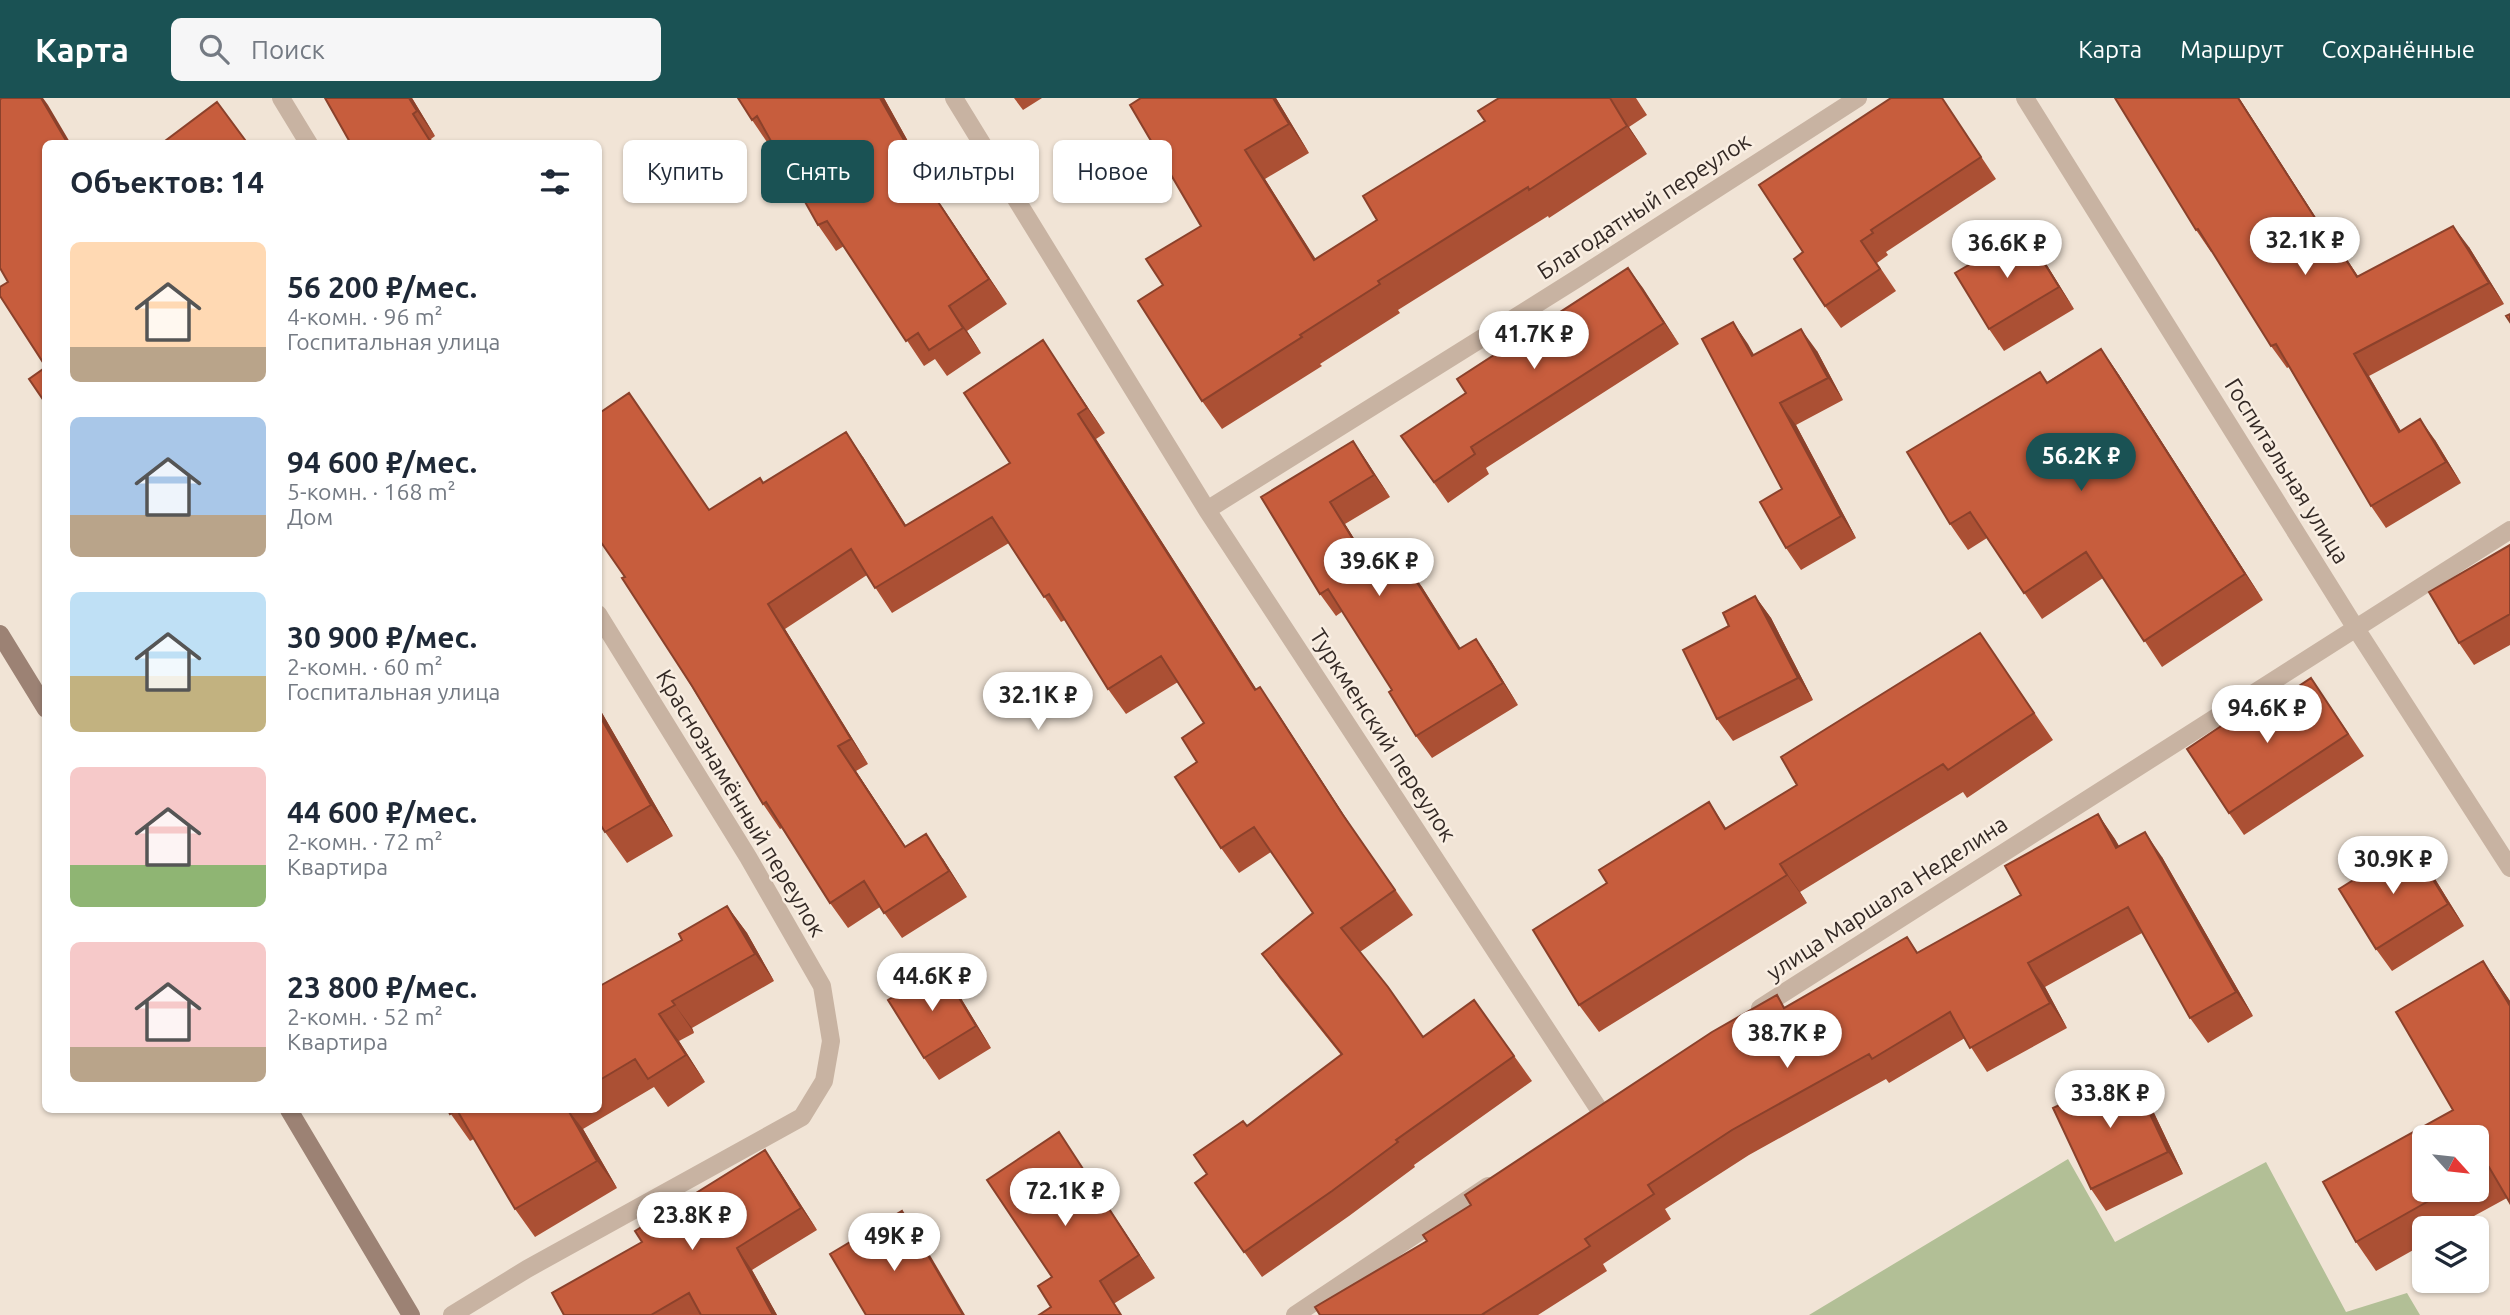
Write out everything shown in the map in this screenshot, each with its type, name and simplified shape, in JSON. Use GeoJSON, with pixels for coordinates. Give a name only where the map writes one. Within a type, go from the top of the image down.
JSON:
{"type":"FeatureCollection","features":[{"type":"Feature","properties":{"kind":"street"},"geometry":{"type":"LineString","coordinates":[[281,98],[307,140]]}},
{"type":"Feature","properties":{"kind":"street","name":"Туркменский переулок"},"geometry":{"type":"LineString","coordinates":[[954,98],[1207,510],[1600,1111]]}},
{"type":"Feature","properties":{"kind":"street","name":"Благодатный переулок"},"geometry":{"type":"LineString","coordinates":[[1207,510],[1858,98]]}},
{"type":"Feature","properties":{"kind":"street","name":"Госпитальная улица"},"geometry":{"type":"LineString","coordinates":[[2025,98],[2355,627],[2510,868]]}},
{"type":"Feature","properties":{"kind":"street","name":"улица Маршала Неделина"},"geometry":{"type":"LineString","coordinates":[[1751,1014],[2510,530]]}},
{"type":"Feature","properties":{"kind":"street","name":"Краснознамённый переулок"},"geometry":{"type":"LineString","coordinates":[[452,1315],[527,1269],[802,1117],[824,1081],[831,1041],[822,986],[748,857],[602,620]]}},
{"type":"Feature","properties":{"kind":"street"},"geometry":{"type":"LineString","coordinates":[[0,634],[42,702]]}},
{"type":"Feature","properties":{"kind":"street"},"geometry":{"type":"LineString","coordinates":[[291,1113],[411,1315]]}},
{"type":"Feature","properties":{"kind":"street"},"geometry":{"type":"LineString","coordinates":[[1295,1315],[1503,1177]]}},
{"type":"Feature","properties":{"kind":"green space"},"geometry":{"type":"Polygon","coordinates":[[[2068,1159],[2115,1242],[2266,1162],[2346,1312],[2407,1293],[2420,1315],[1809,1315],[2068,1159]]]}},
{"type":"Feature","properties":{"kind":"building"},"geometry":{"type":"Polygon","coordinates":[[[41,98],[66,140],[42,140],[42,361],[0,296],[0,287],[8,282],[0,268],[0,99],[41,98]]]}},
{"type":"Feature","properties":{"kind":"building"},"geometry":{"type":"Polygon","coordinates":[[[325,98],[409,98],[417,111],[413,114],[429,140],[349,140],[325,98]]]}},
{"type":"Feature","properties":{"kind":"building"},"geometry":{"type":"Polygon","coordinates":[[[738,98],[880,98],[904,140],[888,140],[888,203],[939,203],[989,279],[949,306],[963,328],[929,350],[918,333],[906,341],[827,221],[818,225],[806,203],[874,203],[874,140],[770,140],[757,116],[752,120],[738,98]]]}},
{"type":"Feature","properties":{"kind":"building"},"geometry":{"type":"Polygon","coordinates":[[[1141,98],[1273,98],[1289,124],[1245,150],[1314,260],[1377,220],[1363,196],[1485,121],[1478,111],[1499,98],[1610,98],[1627,126],[1529,190],[1528,187],[1378,281],[1380,284],[1202,401],[1138,301],[1163,285],[1146,259],[1201,226],[1172,177],[1172,140],[1151,140],[1130,105],[1141,98]]]}},
{"type":"Feature","properties":{"kind":"building"},"geometry":{"type":"Polygon","coordinates":[[[1891,98],[1942,98],[1981,157],[1871,230],[1873,233],[1861,241],[1880,269],[1825,306],[1794,259],[1803,252],[1759,185],[1891,98]]]}},
{"type":"Feature","properties":{"kind":"building"},"geometry":{"type":"Polygon","coordinates":[[[2115,98],[2238,98],[2326,235],[2329,233],[2357,277],[2453,226],[2489,283],[2354,354],[2399,432],[2420,419],[2446,462],[2371,506],[2276,344],[2271,346],[2115,98]]]}},
{"type":"Feature","properties":{"kind":"building"},"geometry":{"type":"Polygon","coordinates":[[[217,102],[245,140],[166,140],[217,102]]]}},
{"type":"Feature","properties":{"kind":"building"},"geometry":{"type":"Polygon","coordinates":[[[2025,232],[2059,287],[1989,329],[1955,273],[2025,232]]]}},
{"type":"Feature","properties":{"kind":"building"},"geometry":{"type":"Polygon","coordinates":[[[1628,268],[1664,323],[1471,447],[1475,454],[1434,482],[1401,436],[1466,393],[1457,379],[1628,268]]]}},
{"type":"Feature","properties":{"kind":"building"},"geometry":{"type":"Polygon","coordinates":[[[1733,322],[1752,356],[1801,329],[1828,378],[1780,403],[1841,516],[1786,548],[1760,502],[1782,489],[1702,339],[1733,322]]]}},
{"type":"Feature","properties":{"kind":"building"},"geometry":{"type":"Polygon","coordinates":[[[1043,340],[1087,408],[1078,414],[1255,690],[1260,687],[1395,890],[1341,928],[1423,1037],[1474,1000],[1514,1056],[1396,1140],[1398,1142],[1332,1191],[1244,1252],[1195,1183],[1207,1174],[1194,1155],[1243,1121],[1247,1126],[1342,1054],[1262,954],[1313,913],[1254,827],[1221,848],[1175,777],[1197,762],[1182,738],[1204,723],[1161,656],[1108,689],[1049,594],[1044,597],[992,517],[875,588],[851,549],[768,604],[851,739],[838,746],[905,847],[926,834],[949,871],[884,913],[864,881],[830,903],[766,802],[763,804],[602,544],[602,411],[629,393],[709,510],[760,478],[763,483],[846,432],[905,526],[1010,463],[964,393],[1043,340]]]}},
{"type":"Feature","properties":{"kind":"building"},"geometry":{"type":"Polygon","coordinates":[[[2101,349],[2245,574],[2144,641],[2086,552],[2024,593],[1970,512],[1950,524],[1907,452],[2040,372],[2047,383],[2101,349]]]}},
{"type":"Feature","properties":{"kind":"building"},"geometry":{"type":"Polygon","coordinates":[[[42,370],[42,398],[29,379],[42,370]]]}},
{"type":"Feature","properties":{"kind":"building"},"geometry":{"type":"Polygon","coordinates":[[[1353,441],[1374,475],[1330,502],[1372,570],[1383,563],[1391,575],[1406,565],[1459,649],[1476,639],[1503,683],[1416,736],[1389,692],[1392,690],[1328,589],[1320,594],[1261,497],[1353,441]]]}},
{"type":"Feature","properties":{"kind":"building"},"geometry":{"type":"Polygon","coordinates":[[[2510,545],[2510,614],[2459,643],[2429,592],[2510,545]]]}},
{"type":"Feature","properties":{"kind":"building"},"geometry":{"type":"Polygon","coordinates":[[[1755,596],[1798,678],[1717,719],[1683,650],[1729,626],[1723,613],[1755,596]]]}},
{"type":"Feature","properties":{"kind":"building"},"geometry":{"type":"Polygon","coordinates":[[[1980,633],[2034,713],[1948,770],[1943,764],[1780,864],[1787,875],[1579,1005],[1533,930],[1607,883],[1599,870],[1709,802],[1725,829],[1797,785],[1781,757],[1980,633]]]}},
{"type":"Feature","properties":{"kind":"building"},"geometry":{"type":"Polygon","coordinates":[[[2311,678],[2348,734],[2229,813],[2187,749],[2245,710],[2250,719],[2311,678]]]}},
{"type":"Feature","properties":{"kind":"building"},"geometry":{"type":"Polygon","coordinates":[[[602,720],[651,805],[605,832],[602,827],[602,720]]]}},
{"type":"Feature","properties":{"kind":"building"},"geometry":{"type":"Polygon","coordinates":[[[2098,814],[2116,848],[2145,832],[2236,992],[2190,1018],[2128,907],[2028,963],[2050,1003],[1970,1048],[1950,1012],[1872,1059],[1869,1054],[1732,1130],[1648,1185],[1654,1194],[1585,1239],[1590,1246],[1484,1315],[1320,1315],[1315,1307],[1427,1241],[1423,1235],[1471,1205],[1465,1195],[1712,1032],[1777,995],[1784,1008],[1907,937],[1917,953],[2021,895],[2005,866],[2098,814]]]}},
{"type":"Feature","properties":{"kind":"building"},"geometry":{"type":"Polygon","coordinates":[[[2411,844],[2448,904],[2376,949],[2339,889],[2411,844]]]}},
{"type":"Feature","properties":{"kind":"building"},"geometry":{"type":"Polygon","coordinates":[[[727,906],[755,954],[672,1001],[675,1005],[659,1014],[686,1055],[648,1079],[635,1059],[602,1079],[602,985],[682,940],[679,934],[727,906]]]}},
{"type":"Feature","properties":{"kind":"building"},"geometry":{"type":"Polygon","coordinates":[[[2483,961],[2510,1006],[2510,1203],[2489,1167],[2489,1125],[2426,1125],[2453,1110],[2396,1012],[2483,961]]]}},
{"type":"Feature","properties":{"kind":"building"},"geometry":{"type":"Polygon","coordinates":[[[941,968],[976,1026],[924,1058],[888,1000],[941,968]]]}},
{"type":"Feature","properties":{"kind":"building"},"geometry":{"type":"Polygon","coordinates":[[[2130,1072],[2168,1152],[2091,1189],[2053,1108],[2130,1072]]]}},
{"type":"Feature","properties":{"kind":"building"},"geometry":{"type":"Polygon","coordinates":[[[459,1113],[570,1113],[597,1161],[515,1209],[459,1113]]]}},
{"type":"Feature","properties":{"kind":"building"},"geometry":{"type":"Polygon","coordinates":[[[1059,1132],[1139,1255],[1100,1281],[1121,1315],[1039,1315],[1051,1307],[1038,1286],[1052,1277],[987,1180],[1059,1132]]]}},
{"type":"Feature","properties":{"kind":"building"},"geometry":{"type":"Polygon","coordinates":[[[2412,1133],[2412,1202],[2427,1202],[2356,1242],[2323,1182],[2412,1133]]]}},
{"type":"Feature","properties":{"kind":"building"},"geometry":{"type":"Polygon","coordinates":[[[765,1150],[801,1208],[737,1248],[773,1315],[701,1315],[689,1293],[651,1315],[564,1315],[552,1293],[642,1242],[635,1231],[765,1150]]]}},
{"type":"Feature","properties":{"kind":"building"},"geometry":{"type":"Polygon","coordinates":[[[902,1211],[963,1315],[866,1315],[830,1254],[902,1211]]]}}]}
